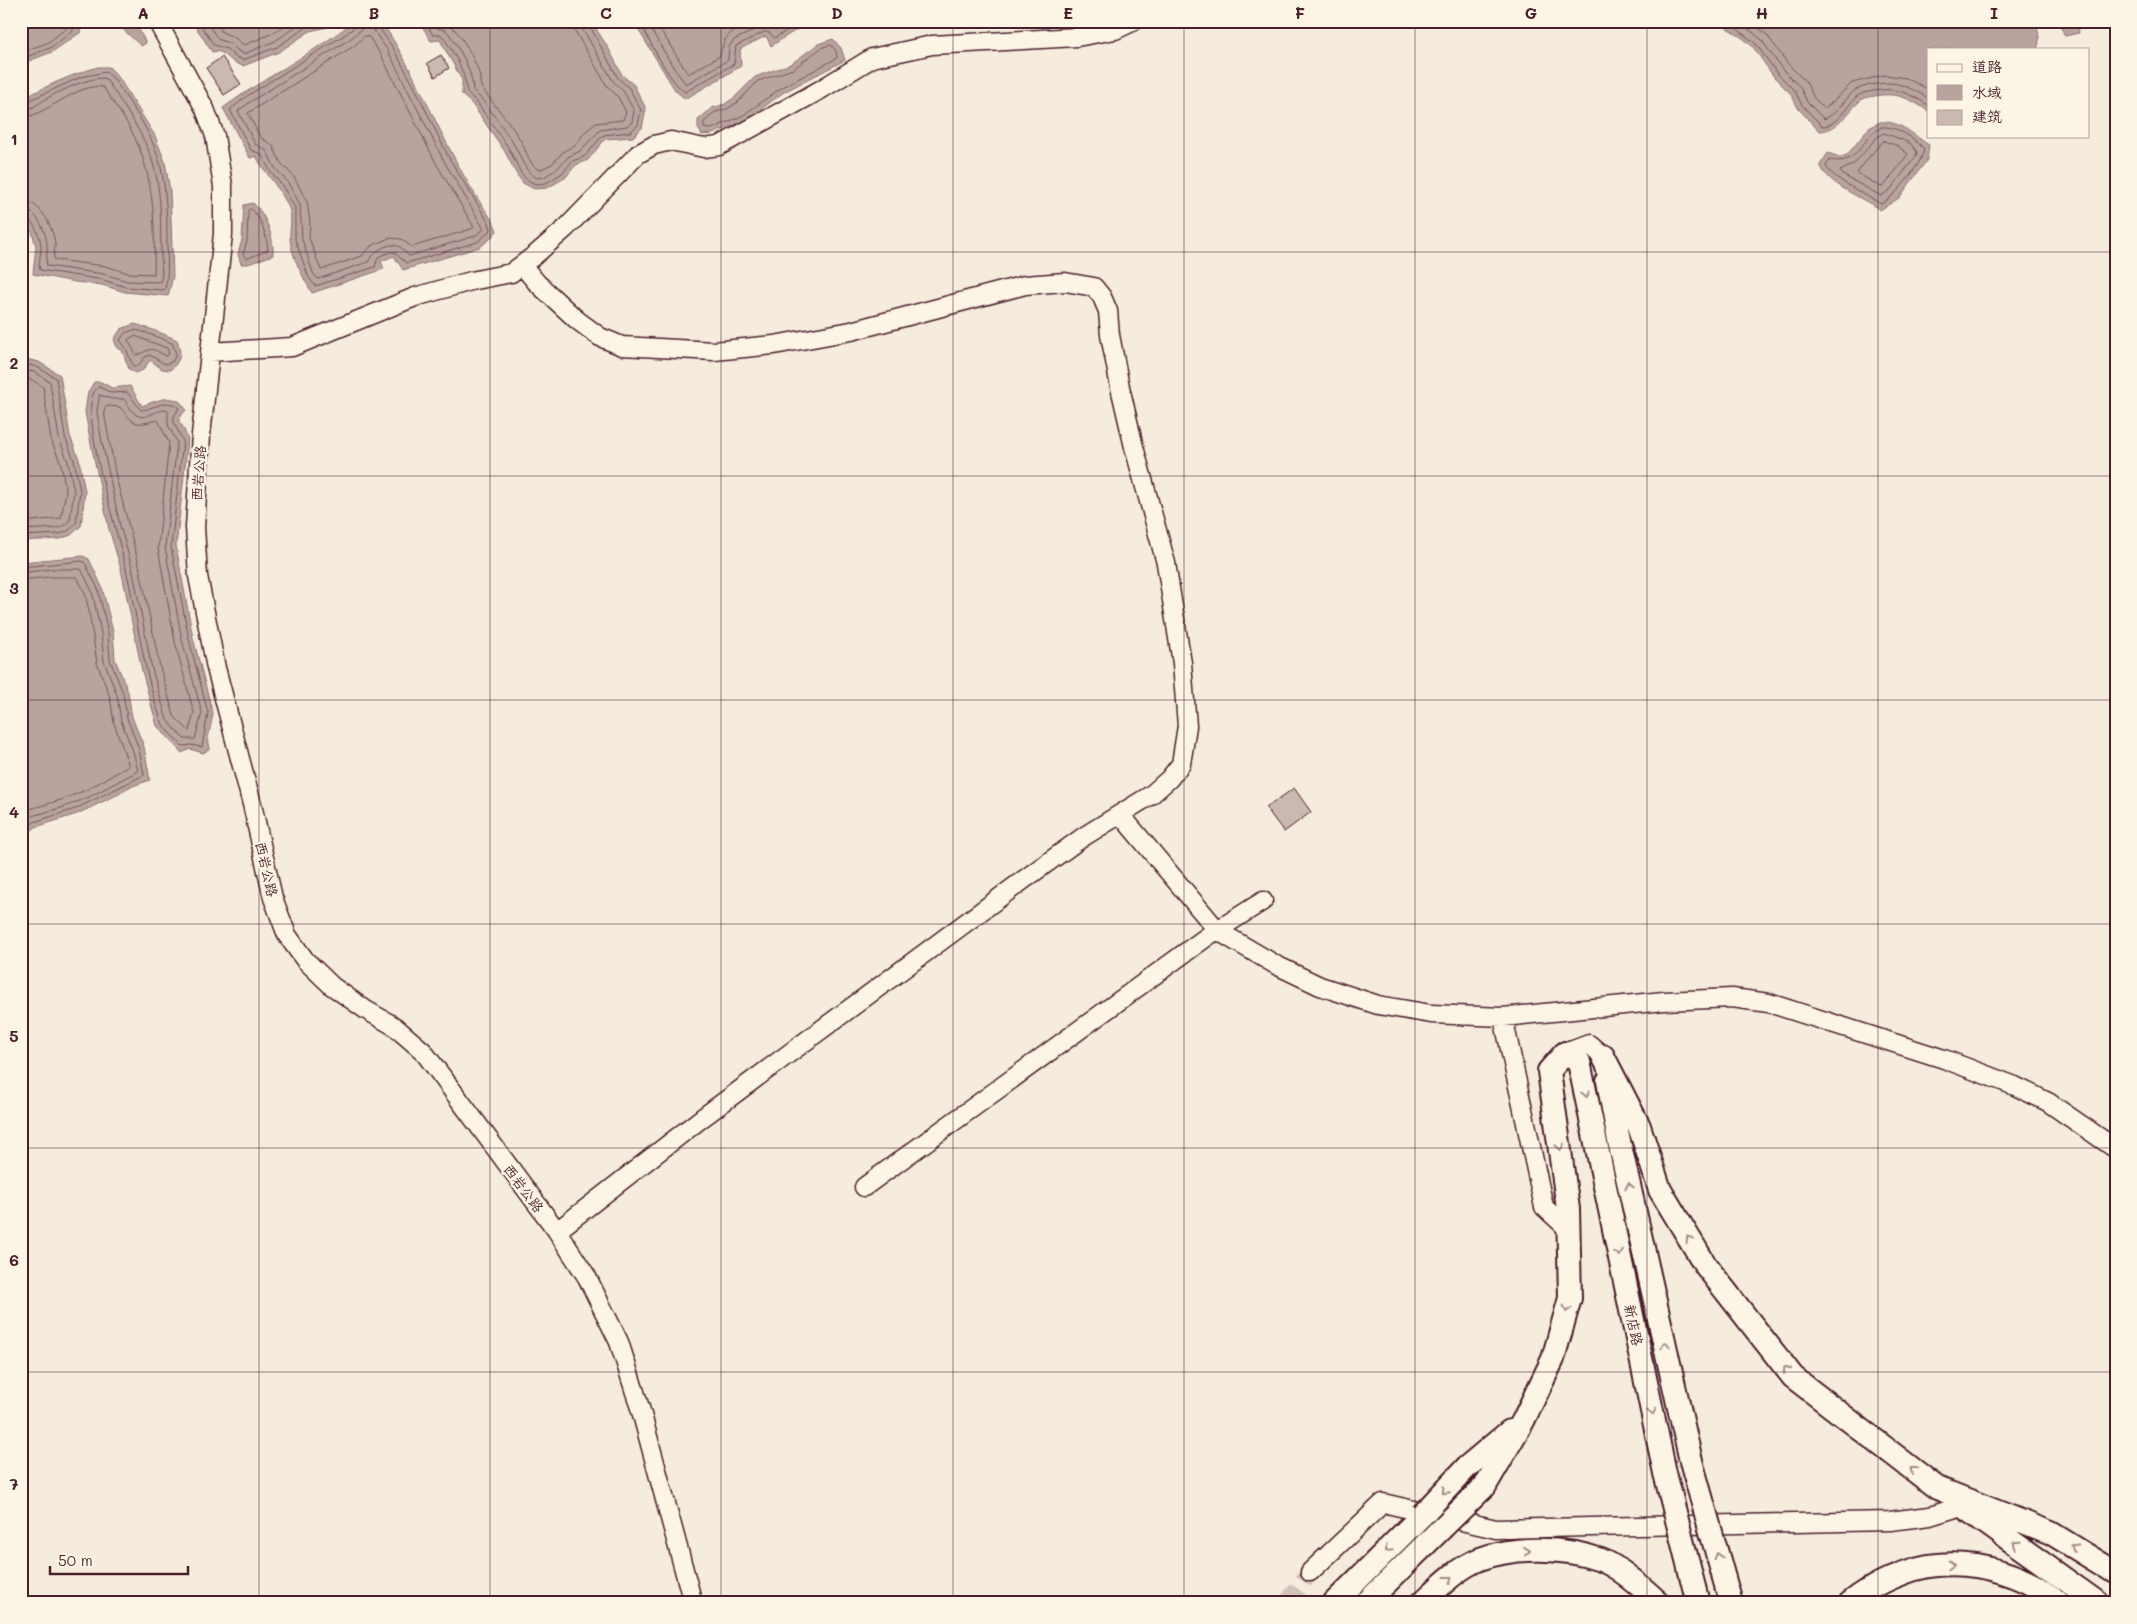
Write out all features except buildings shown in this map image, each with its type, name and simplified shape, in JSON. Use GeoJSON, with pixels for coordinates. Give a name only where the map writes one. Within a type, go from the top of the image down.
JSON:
{"type":"FeatureCollection","features":[{"type":"Feature","properties":{"kind":"main road"},"geometry":{"type":"LineString","coordinates":[[1366,1603],[1485,1486],[1523,1421],[1553,1358],[1570,1298],[1568,1209],[1549,1071],[1565,1053]]}},
{"type":"Feature","properties":{"kind":"main road","name":"新店路"},"geometry":{"type":"LineString","coordinates":[[1565,1053],[1579,1062],[1665,1473],[1698,1603]]}},
{"type":"Feature","properties":{"kind":"main road"},"geometry":{"type":"LineString","coordinates":[[1603,1056],[1639,1126],[1660,1190],[1706,1266],[1793,1377],[1936,1488],[2098,1603]]}},
{"type":"Feature","properties":{"kind":"main road","name":"新店路"},"geometry":{"type":"LineString","coordinates":[[1603,1056],[1619,1141],[1691,1461],[1731,1603]]}},
{"type":"Feature","properties":{"kind":"main road"},"geometry":{"type":"LineString","coordinates":[[1334,1603],[1467,1467],[1523,1421]]}},
{"type":"Feature","properties":{"kind":"main road"},"geometry":{"type":"LineString","coordinates":[[1936,1488],[2051,1533],[2116,1573]]}},
{"type":"Feature","properties":{"kind":"main road"},"geometry":{"type":"LineString","coordinates":[[1422,1603],[1448,1578],[1479,1560],[1504,1553],[1541,1550],[1571,1553],[1602,1560],[1635,1582],[1659,1603]]}},
{"type":"Feature","properties":{"kind":"main road"},"geometry":{"type":"LineString","coordinates":[[1850,1603],[1867,1589],[1904,1574],[1935,1565],[1952,1564],[1979,1567],[2027,1581],[2058,1603]]}},
{"type":"Feature","properties":{"kind":"street","name":"西岩公路"},"geometry":{"type":"LineString","coordinates":[[158,21],[205,109],[215,136],[222,177],[223,234],[201,436],[195,527],[198,576],[216,668],[252,804],[272,898],[286,935],[305,960],[332,986],[366,1010],[394,1026],[423,1051],[557,1232],[587,1277],[619,1342],[641,1411],[693,1603]]}},
{"type":"Feature","properties":{"kind":"street"},"geometry":{"type":"LineString","coordinates":[[210,352],[292,347],[414,297],[471,281],[511,273],[566,228],[638,154],[654,145],[671,141],[704,148],[719,146],[820,90],[872,58],[932,45],[1077,37],[1115,30],[1134,21]]}},
{"type":"Feature","properties":{"kind":"street"},"geometry":{"type":"LineString","coordinates":[[522,265],[537,283],[577,320],[600,337],[622,346],[714,352],[774,345],[851,331],[1025,285],[1065,282],[1094,287],[1102,297],[1108,311],[1110,335],[1126,413],[1166,563],[1182,663],[1187,726],[1181,764],[1151,796],[1083,837],[1037,870],[702,1118],[557,1232]]}},
{"type":"Feature","properties":{"kind":"street"},"geometry":{"type":"LineString","coordinates":[[1120,814],[1218,931],[1276,965],[1320,986],[1378,1005],[1432,1014],[1503,1017],[1664,1001],[1732,998],[1769,1003],[1944,1059],[2014,1086],[2048,1102],[2116,1149]]}},
{"type":"Feature","properties":{"kind":"street"},"geometry":{"type":"LineString","coordinates":[[864,1186],[1200,942],[1263,901]]}},
{"type":"Feature","properties":{"kind":"street"},"geometry":{"type":"LineString","coordinates":[[1503,1017],[1544,1207],[1569,1230]]}},
{"type":"Feature","properties":{"kind":"street"},"geometry":{"type":"LineString","coordinates":[[1565,1053],[1589,1044],[1603,1056]]}},
{"type":"Feature","properties":{"kind":"street"},"geometry":{"type":"LineString","coordinates":[[1310,1572],[1383,1503],[1496,1529],[1890,1521],[1930,1516],[1962,1506]]}},
{"type":"Feature","properties":{"kind":"water"},"geometry":{"type":"Polygon","coordinates":[[[21,21],[77,21],[81,32],[52,52],[21,64],[21,21]]]}},
{"type":"Feature","properties":{"kind":"water"},"geometry":{"type":"Polygon","coordinates":[[[114,21],[134,21],[146,43],[141,46],[114,21]]]}},
{"type":"Feature","properties":{"kind":"water"},"geometry":{"type":"Polygon","coordinates":[[[192,21],[337,21],[328,27],[310,31],[279,52],[243,66],[221,52],[212,52],[192,21]]]}},
{"type":"Feature","properties":{"kind":"water"},"geometry":{"type":"Polygon","coordinates":[[[354,21],[381,21],[410,70],[462,172],[493,221],[497,231],[480,247],[403,270],[394,256],[381,261],[384,269],[312,293],[293,253],[290,239],[291,216],[286,201],[256,156],[250,158],[223,108],[354,21]]]}},
{"type":"Feature","properties":{"kind":"water"},"geometry":{"type":"Polygon","coordinates":[[[419,21],[591,21],[609,49],[622,75],[634,85],[646,109],[642,128],[633,137],[605,139],[588,160],[576,165],[565,178],[547,188],[534,189],[523,183],[504,150],[472,104],[462,95],[462,80],[440,40],[431,41],[419,21]]]}},
{"type":"Feature","properties":{"kind":"water"},"geometry":{"type":"Polygon","coordinates":[[[633,21],[810,21],[771,46],[766,36],[740,49],[741,66],[685,99],[675,90],[633,21]]]}},
{"type":"Feature","properties":{"kind":"water"},"geometry":{"type":"Polygon","coordinates":[[[1722,21],[2033,21],[2038,31],[2039,42],[2037,48],[1927,48],[1927,110],[1902,97],[1889,95],[1872,96],[1861,101],[1837,125],[1819,131],[1798,108],[1791,94],[1774,77],[1753,47],[1724,26],[1722,21]]]}},
{"type":"Feature","properties":{"kind":"water"},"geometry":{"type":"Polygon","coordinates":[[[2058,21],[2076,21],[2079,33],[2065,36],[2058,21]]]}},
{"type":"Feature","properties":{"kind":"water"},"geometry":{"type":"Polygon","coordinates":[[[833,39],[841,48],[845,60],[784,92],[745,121],[712,134],[702,135],[698,128],[698,120],[712,108],[725,104],[735,97],[755,77],[791,64],[818,44],[833,39]]]}},
{"type":"Feature","properties":{"kind":"water"},"geometry":{"type":"Polygon","coordinates":[[[98,67],[109,67],[117,75],[155,136],[165,162],[170,191],[173,276],[168,296],[125,292],[102,285],[33,274],[36,246],[32,232],[21,216],[21,100],[58,81],[98,67]]]}},
{"type":"Feature","properties":{"kind":"water"},"geometry":{"type":"Polygon","coordinates":[[[1880,122],[1894,123],[1929,145],[1927,160],[1899,198],[1880,210],[1838,185],[1824,172],[1820,165],[1828,153],[1840,157],[1847,155],[1869,128],[1880,122]]]}},
{"type":"Feature","properties":{"kind":"water"},"geometry":{"type":"Polygon","coordinates":[[[253,203],[262,213],[268,226],[273,255],[248,264],[241,264],[238,254],[242,240],[244,205],[253,203]]]}},
{"type":"Feature","properties":{"kind":"water"},"geometry":{"type":"Polygon","coordinates":[[[134,324],[177,340],[180,356],[170,370],[162,369],[150,360],[143,370],[136,373],[129,369],[122,350],[117,348],[114,339],[121,329],[134,324]]]}},
{"type":"Feature","properties":{"kind":"water"},"geometry":{"type":"Polygon","coordinates":[[[21,358],[39,362],[60,375],[70,436],[79,459],[85,492],[81,526],[71,535],[60,539],[21,541],[21,358]]]}},
{"type":"Feature","properties":{"kind":"water"},"geometry":{"type":"Polygon","coordinates":[[[94,382],[101,382],[112,388],[130,386],[142,406],[161,400],[172,399],[182,404],[186,410],[179,418],[179,422],[188,440],[176,546],[193,638],[213,714],[208,738],[210,749],[203,753],[190,749],[182,753],[157,726],[142,671],[121,569],[109,529],[85,412],[88,392],[94,382]]]}},
{"type":"Feature","properties":{"kind":"water"},"geometry":{"type":"Polygon","coordinates":[[[83,556],[89,559],[102,587],[113,632],[115,659],[128,692],[132,717],[144,747],[150,780],[127,788],[121,793],[77,814],[36,827],[21,838],[21,562],[83,556]]]}},
{"type":"Feature","properties":{"kind":"tunnel"},"geometry":{"type":"LineString","coordinates":[[1287,1603],[1310,1572]]}}]}
